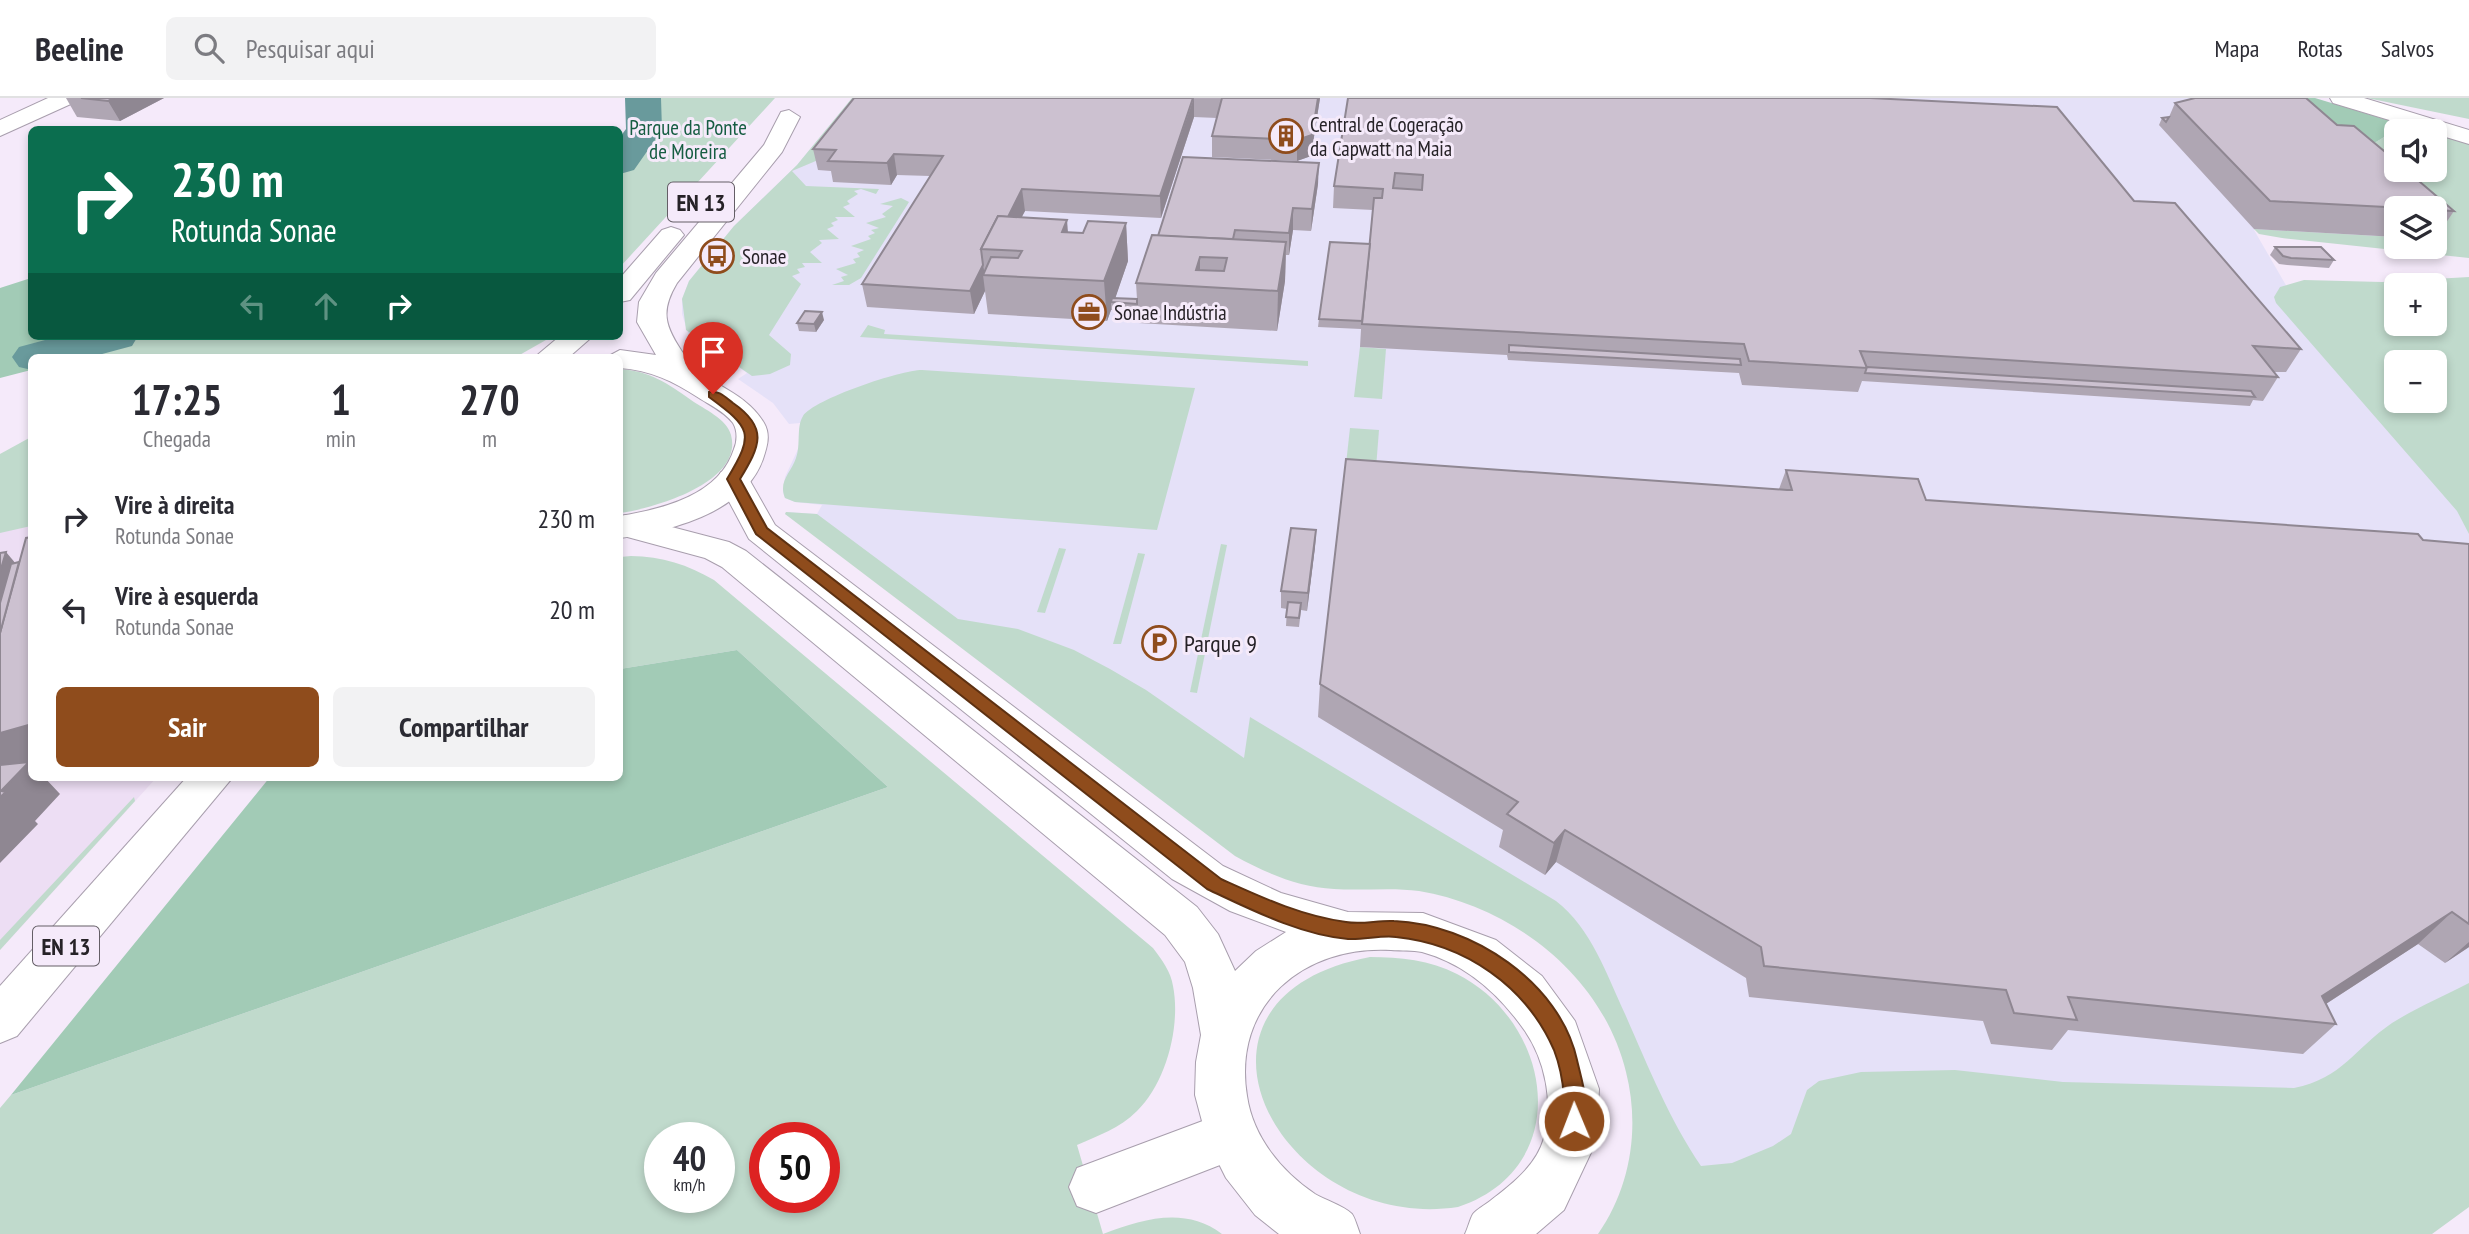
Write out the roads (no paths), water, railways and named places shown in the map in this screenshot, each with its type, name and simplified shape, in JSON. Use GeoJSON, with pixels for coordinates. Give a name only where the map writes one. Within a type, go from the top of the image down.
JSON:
{"type":"FeatureCollection","features":[{"type":"Feature","properties":{"kind":"main road"},"geometry":{"type":"LineString","coordinates":[[0,130],[65,98]]}},
{"type":"Feature","properties":{"kind":"main road"},"geometry":{"type":"LineString","coordinates":[[2341,98],[2469,137]]}},
{"type":"Feature","properties":{"kind":"main road","name":"EN 13"},"geometry":{"type":"LineString","coordinates":[[623,291],[751,148],[797,107]]}},
{"type":"Feature","properties":{"kind":"main road","name":"EN 13"},"geometry":{"type":"LineString","coordinates":[[682,373],[653,329],[650,321],[652,301],[666,279],[774,147],[797,107]]}},
{"type":"Feature","properties":{"kind":"main road"},"geometry":{"type":"LineString","coordinates":[[2367,107],[2469,125]]}},
{"type":"Feature","properties":{"kind":"main road"},"geometry":{"type":"LineString","coordinates":[[554,354],[573,340]]}},
{"type":"Feature","properties":{"kind":"main road","name":"EN 13"},"geometry":{"type":"LineString","coordinates":[[623,359],[656,363],[682,373],[744,416],[751,427],[750,452],[733,479],[717,493],[685,510],[623,526]]}},
{"type":"Feature","properties":{"kind":"main road"},"geometry":{"type":"LineString","coordinates":[[733,479],[761,531],[1188,866],[1228,892],[1275,912],[1348,931]]}},
{"type":"Feature","properties":{"kind":"main road"},"geometry":{"type":"LineString","coordinates":[[623,526],[717,550],[734,559],[1181,921],[1201,943],[1214,970],[1226,1035],[1220,1084],[1232,1135],[1256,1175],[1310,1226]]}},
{"type":"Feature","properties":{"kind":"main road","name":"EN 13"},"geometry":{"type":"LineString","coordinates":[[0,1021],[209,781]]}},
{"type":"Feature","properties":{"kind":"main road"},"geometry":{"type":"LineString","coordinates":[[1226,1035],[1244,996],[1271,966],[1307,944],[1348,931],[1395,929],[1430,934],[1465,946],[1507,972],[1525,988],[1555,1028],[1565,1050],[1575,1097],[1569,1145],[1561,1168],[1530,1208],[1493,1234]]}},
{"type":"Feature","properties":{"kind":"main road"},"geometry":{"type":"LineString","coordinates":[[1096,1186],[1232,1135]]}},
{"type":"Feature","properties":{"kind":"waterway"},"geometry":{"type":"LineString","coordinates":[[623,158],[644,130],[643,98]]}},
{"type":"Feature","properties":{"kind":"waterway"},"geometry":{"type":"LineString","coordinates":[[47,354],[100,340]]}},
{"type":"Feature","properties":{"kind":"place","name":"Central de Cogeração da Capwatt na Maia"},"geometry":{"type":"Point","coordinates":[1286,136]}},
{"type":"Feature","properties":{"kind":"place","name":"Sonae"},"geometry":{"type":"Point","coordinates":[717,256]}},
{"type":"Feature","properties":{"kind":"place","name":"Sonae Indústria"},"geometry":{"type":"Point","coordinates":[1089,312]}},
{"type":"Feature","properties":{"kind":"place","name":"Parque 9"},"geometry":{"type":"Point","coordinates":[1159,643]}},
{"type":"Feature","properties":{"kind":"park label","name":"Parque da Ponte de Moreira"},"geometry":{"type":"Point","coordinates":[688,139]}}]}
